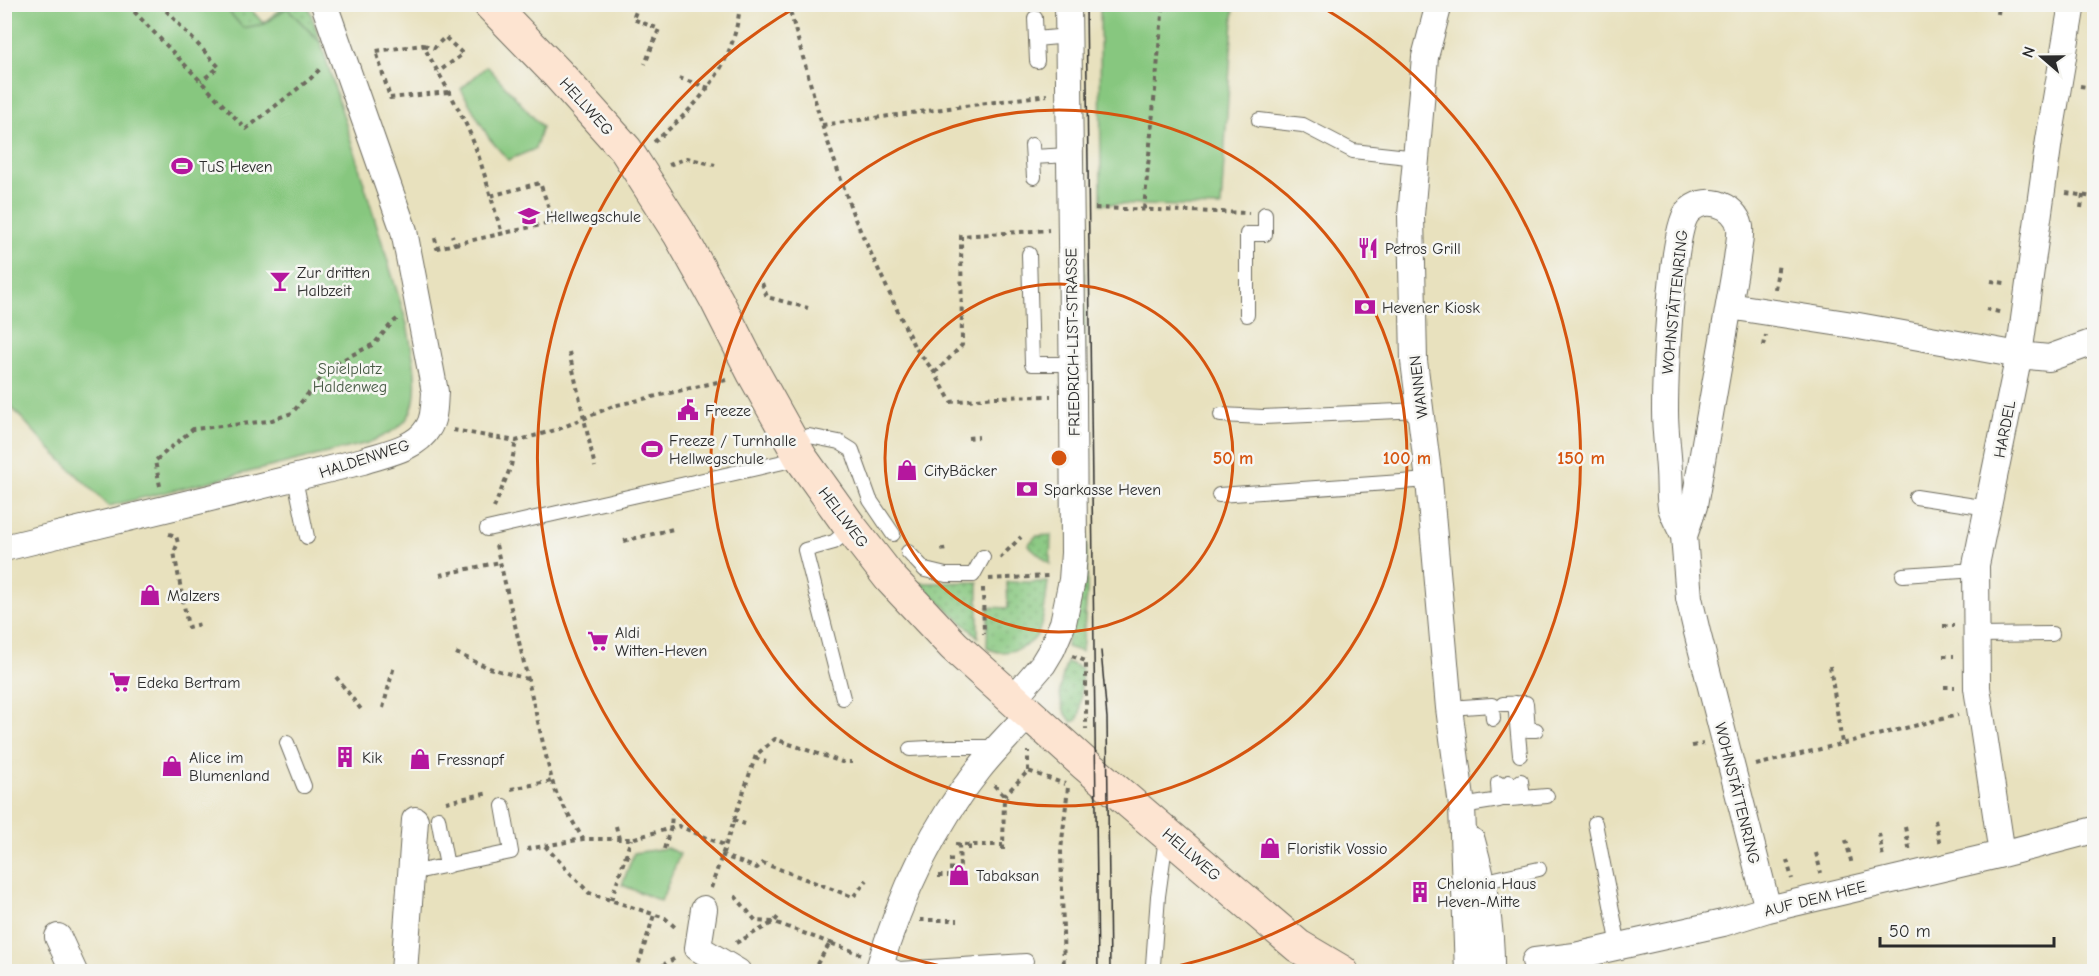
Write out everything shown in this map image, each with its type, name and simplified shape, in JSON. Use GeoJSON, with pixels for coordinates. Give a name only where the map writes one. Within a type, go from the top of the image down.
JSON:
{"type":"FeatureCollection","features":[{"type":"Feature","properties":{"kind":"street","name":"HALDENWEG"},"geometry":{"type":"LineString","coordinates":[[4,548],[363,461],[415,443],[429,428],[434,409],[435,392],[404,231],[324,4]]}},
{"type":"Feature","properties":{"kind":"street","name":"FRIEDRICH-LIST-STRASSE"},"geometry":{"type":"LineString","coordinates":[[880,966],[905,896],[935,836],[978,770],[999,747],[1052,650],[1063,623],[1068,602],[1074,553],[1068,4]]}},
{"type":"Feature","properties":{"kind":"street","name":"WANNEN"},"geometry":{"type":"LineString","coordinates":[[1439,4],[1425,57],[1411,214],[1414,361],[1429,480],[1449,708],[1474,883],[1492,949],[1491,972]]}},
{"type":"Feature","properties":{"kind":"street","name":"HARDEL"},"geometry":{"type":"LineString","coordinates":[[2002,854],[1977,688],[1976,570],[2019,355],[2049,140],[2072,4]]}},
{"type":"Feature","properties":{"kind":"street","name":"HELLWEG"},"geometry":{"type":"LineString","coordinates":[[497,7],[626,150],[679,232],[754,374],[805,447],[851,528],[890,578],[954,646],[984,674],[1298,946],[1320,972]]}},
{"type":"Feature","properties":{"kind":"street","name":"WOHNSTÄTTENRING"},"geometry":{"type":"LineString","coordinates":[[1683,536],[1694,506],[1737,259],[1740,228],[1734,214],[1726,207],[1704,202],[1687,214],[1678,238],[1665,376],[1671,507],[1683,536],[1689,598],[1731,771],[1768,909]]}},
{"type":"Feature","properties":{"kind":"street"},"geometry":{"type":"LineString","coordinates":[[1729,306],[1853,325],[2019,355],[2049,358],[2094,342]]}},
{"type":"Feature","properties":{"kind":"street"},"geometry":{"type":"LineString","coordinates":[[404,972],[411,873],[426,819]]}},
{"type":"Feature","properties":{"kind":"street","name":"AUF DEM HEE"},"geometry":{"type":"LineString","coordinates":[[1535,961],[1575,956],[1723,922],[2094,830]]}},
{"type":"Feature","properties":{"kind":"street","name":"WANNEN"},"geometry":{"type":"LineString","coordinates":[[1468,972],[1474,883]]}},
{"type":"Feature","properties":{"kind":"street"},"geometry":{"type":"LineString","coordinates":[[704,909],[705,952],[738,972]]}},
{"type":"Feature","properties":{"kind":"street"},"geometry":{"type":"LineString","coordinates":[[58,937],[74,972]]}},
{"type":"Feature","properties":{"kind":"street","name":"HELLWEG"},"geometry":{"type":"LineString","coordinates":[[1298,946],[1342,972]]}},
{"type":"Feature","properties":{"kind":"lane"},"geometry":{"type":"LineString","coordinates":[[1035,18],[1037,61]]}},
{"type":"Feature","properties":{"kind":"lane"},"geometry":{"type":"LineString","coordinates":[[1036,39],[1069,36]]}},
{"type":"Feature","properties":{"kind":"lane"},"geometry":{"type":"LineString","coordinates":[[1259,120],[1303,125],[1353,151],[1417,158]]}},
{"type":"Feature","properties":{"kind":"lane"},"geometry":{"type":"LineString","coordinates":[[1034,177],[1033,151],[1069,155]]}},
{"type":"Feature","properties":{"kind":"lane"},"geometry":{"type":"LineString","coordinates":[[1247,315],[1247,234],[1265,234],[1265,214]]}},
{"type":"Feature","properties":{"kind":"lane"},"geometry":{"type":"LineString","coordinates":[[1029,254],[1032,364],[1072,364]]}},
{"type":"Feature","properties":{"kind":"lane"},"geometry":{"type":"LineString","coordinates":[[1221,415],[1263,417],[1421,410]]}},
{"type":"Feature","properties":{"kind":"lane"},"geometry":{"type":"LineString","coordinates":[[490,524],[805,447],[839,442],[852,450],[870,500],[893,534]]}},
{"type":"Feature","properties":{"kind":"lane"},"geometry":{"type":"LineString","coordinates":[[295,479],[307,537]]}},
{"type":"Feature","properties":{"kind":"lane"},"geometry":{"type":"LineString","coordinates":[[1219,495],[1429,480]]}},
{"type":"Feature","properties":{"kind":"lane"},"geometry":{"type":"LineString","coordinates":[[1916,497],[1988,508]]}},
{"type":"Feature","properties":{"kind":"lane"},"geometry":{"type":"LineString","coordinates":[[843,698],[805,550],[834,542],[851,528]]}},
{"type":"Feature","properties":{"kind":"lane"},"geometry":{"type":"LineString","coordinates":[[908,552],[925,570],[945,575],[973,575],[983,557]]}},
{"type":"Feature","properties":{"kind":"lane"},"geometry":{"type":"LineString","coordinates":[[1903,576],[1976,570]]}},
{"type":"Feature","properties":{"kind":"lane"},"geometry":{"type":"LineString","coordinates":[[1977,635],[2052,634]]}},
{"type":"Feature","properties":{"kind":"lane"},"geometry":{"type":"LineString","coordinates":[[1449,708],[1502,710],[1526,703],[1528,730],[1536,730]]}},
{"type":"Feature","properties":{"kind":"lane"},"geometry":{"type":"LineString","coordinates":[[1502,710],[1520,755]]}},
{"type":"Feature","properties":{"kind":"lane"},"geometry":{"type":"LineString","coordinates":[[286,743],[304,786]]}},
{"type":"Feature","properties":{"kind":"lane"},"geometry":{"type":"LineString","coordinates":[[910,749],[999,747]]}},
{"type":"Feature","properties":{"kind":"lane"},"geometry":{"type":"LineString","coordinates":[[1511,799],[1509,782],[1511,799]]}},
{"type":"Feature","properties":{"kind":"lane"},"geometry":{"type":"LineString","coordinates":[[1462,806],[1546,796]]}},
{"type":"Feature","properties":{"kind":"lane"},"geometry":{"type":"LineString","coordinates":[[411,873],[511,852],[503,806]]}},
{"type":"Feature","properties":{"kind":"lane"},"geometry":{"type":"LineString","coordinates":[[426,819],[447,866]]}},
{"type":"Feature","properties":{"kind":"lane"},"geometry":{"type":"LineString","coordinates":[[1595,823],[1619,946]]}},
{"type":"Feature","properties":{"kind":"lane"},"geometry":{"type":"LineString","coordinates":[[1153,965],[1158,896],[1167,832]]}},
{"type":"Feature","properties":{"kind":"lane"},"geometry":{"type":"LineString","coordinates":[[1474,883],[1539,869]]}},
{"type":"Feature","properties":{"kind":"lane"},"geometry":{"type":"LineString","coordinates":[[880,966],[899,969],[1026,961]]}},
{"type":"Feature","properties":{"kind":"path"},"geometry":{"type":"LineString","coordinates":[[160,4],[219,67],[201,81]]}},
{"type":"Feature","properties":{"kind":"path"},"geometry":{"type":"LineString","coordinates":[[639,4],[633,19],[659,29],[645,64]]}},
{"type":"Feature","properties":{"kind":"path"},"geometry":{"type":"LineString","coordinates":[[639,170],[675,125],[709,88],[722,69],[739,19],[740,4]]}},
{"type":"Feature","properties":{"kind":"path"},"geometry":{"type":"LineString","coordinates":[[788,4],[822,125],[854,217],[914,346],[935,373],[951,402],[995,397],[1073,396]]}},
{"type":"Feature","properties":{"kind":"path"},"geometry":{"type":"LineString","coordinates":[[1144,209],[1163,4]]}},
{"type":"Feature","properties":{"kind":"path"},"geometry":{"type":"LineString","coordinates":[[1974,10],[1975,4]]}},
{"type":"Feature","properties":{"kind":"path"},"geometry":{"type":"LineString","coordinates":[[1998,14],[1999,4]]}},
{"type":"Feature","properties":{"kind":"path"},"geometry":{"type":"LineString","coordinates":[[129,5],[246,129],[310,79],[339,49]]}},
{"type":"Feature","properties":{"kind":"path"},"geometry":{"type":"LineString","coordinates":[[438,72],[463,54],[445,37],[434,48],[423,45],[376,51],[390,98],[448,92]]}},
{"type":"Feature","properties":{"kind":"path"},"geometry":{"type":"LineString","coordinates":[[423,45],[469,132],[502,233]]}},
{"type":"Feature","properties":{"kind":"path"},"geometry":{"type":"LineString","coordinates":[[679,78],[709,88]]}},
{"type":"Feature","properties":{"kind":"path"},"geometry":{"type":"LineString","coordinates":[[822,125],[1070,92]]}},
{"type":"Feature","properties":{"kind":"path"},"geometry":{"type":"LineString","coordinates":[[639,170],[687,158],[715,165]]}},
{"type":"Feature","properties":{"kind":"path"},"geometry":{"type":"LineString","coordinates":[[435,238],[437,248],[554,222],[540,183],[490,196]]}},
{"type":"Feature","properties":{"kind":"path"},"geometry":{"type":"LineString","coordinates":[[2081,207],[2084,195]]}},
{"type":"Feature","properties":{"kind":"path"},"geometry":{"type":"LineString","coordinates":[[935,373],[962,345],[961,236],[1144,209],[1265,214]]}},
{"type":"Feature","properties":{"kind":"path"},"geometry":{"type":"LineString","coordinates":[[452,235],[454,244]]}},
{"type":"Feature","properties":{"kind":"path"},"geometry":{"type":"LineString","coordinates":[[762,283],[767,297],[808,308]]}},
{"type":"Feature","properties":{"kind":"path"},"geometry":{"type":"LineString","coordinates":[[163,509],[155,461],[194,429],[269,421],[292,413],[333,365],[374,344],[392,322],[420,310]]}},
{"type":"Feature","properties":{"kind":"path"},"geometry":{"type":"LineString","coordinates":[[569,352],[595,467]]}},
{"type":"Feature","properties":{"kind":"path"},"geometry":{"type":"LineString","coordinates":[[429,428],[458,430],[516,441],[559,429],[613,406],[754,374]]}},
{"type":"Feature","properties":{"kind":"path"},"geometry":{"type":"LineString","coordinates":[[968,438],[980,437]]}},
{"type":"Feature","properties":{"kind":"path"},"geometry":{"type":"LineString","coordinates":[[516,441],[512,466],[490,524],[552,781],[557,795],[583,839]]}},
{"type":"Feature","properties":{"kind":"path"},"geometry":{"type":"LineString","coordinates":[[624,541],[673,529]]}},
{"type":"Feature","properties":{"kind":"path"},"geometry":{"type":"LineString","coordinates":[[176,536],[178,543],[174,552],[188,627],[201,624]]}},
{"type":"Feature","properties":{"kind":"path"},"geometry":{"type":"LineString","coordinates":[[440,575],[500,562]]}},
{"type":"Feature","properties":{"kind":"path"},"geometry":{"type":"LineString","coordinates":[[983,580],[984,674]]}},
{"type":"Feature","properties":{"kind":"path"},"geometry":{"type":"LineString","coordinates":[[176,595],[182,593]]}},
{"type":"Feature","properties":{"kind":"path"},"geometry":{"type":"LineString","coordinates":[[456,653],[489,668],[528,680]]}},
{"type":"Feature","properties":{"kind":"path"},"geometry":{"type":"LineString","coordinates":[[1082,660],[1086,661],[1086,712]]}},
{"type":"Feature","properties":{"kind":"path"},"geometry":{"type":"LineString","coordinates":[[383,708],[394,666]]}},
{"type":"Feature","properties":{"kind":"path"},"geometry":{"type":"LineString","coordinates":[[1830,666],[1842,743]]}},
{"type":"Feature","properties":{"kind":"path"},"geometry":{"type":"LineString","coordinates":[[336,678],[363,712]]}},
{"type":"Feature","properties":{"kind":"path"},"geometry":{"type":"LineString","coordinates":[[1731,771],[1981,709]]}},
{"type":"Feature","properties":{"kind":"path"},"geometry":{"type":"LineString","coordinates":[[704,909],[756,755],[775,739],[842,762],[852,762]]}},
{"type":"Feature","properties":{"kind":"path"},"geometry":{"type":"LineString","coordinates":[[755,758],[766,762]]}},
{"type":"Feature","properties":{"kind":"path"},"geometry":{"type":"LineString","coordinates":[[969,850],[969,845],[1003,847],[1004,796],[1028,771],[1068,786]]}},
{"type":"Feature","properties":{"kind":"path"},"geometry":{"type":"LineString","coordinates":[[502,791],[552,781]]}},
{"type":"Feature","properties":{"kind":"path"},"geometry":{"type":"LineString","coordinates":[[426,819],[429,806],[492,793]]}},
{"type":"Feature","properties":{"kind":"path"},"geometry":{"type":"LineString","coordinates":[[664,849],[671,827],[672,814]]}},
{"type":"Feature","properties":{"kind":"path"},"geometry":{"type":"LineString","coordinates":[[1064,972],[1061,850],[1066,819]]}},
{"type":"Feature","properties":{"kind":"path"},"geometry":{"type":"LineString","coordinates":[[733,820],[745,824]]}},
{"type":"Feature","properties":{"kind":"path"},"geometry":{"type":"LineString","coordinates":[[616,826],[619,839]]}},
{"type":"Feature","properties":{"kind":"path"},"geometry":{"type":"LineString","coordinates":[[724,845],[679,826],[631,839],[583,839],[545,846],[589,893],[665,918],[705,952],[774,922],[778,917]]}},
{"type":"Feature","properties":{"kind":"path"},"geometry":{"type":"LineString","coordinates":[[611,900],[631,839]]}},
{"type":"Feature","properties":{"kind":"path"},"geometry":{"type":"LineString","coordinates":[[959,844],[960,867]]}},
{"type":"Feature","properties":{"kind":"path"},"geometry":{"type":"LineString","coordinates":[[721,855],[756,868],[763,862],[853,897],[867,880]]}},
{"type":"Feature","properties":{"kind":"path"},"geometry":{"type":"LineString","coordinates":[[625,856],[633,858]]}},
{"type":"Feature","properties":{"kind":"path"},"geometry":{"type":"LineString","coordinates":[[735,896],[756,921],[774,922],[830,943],[880,966]]}},
{"type":"Feature","properties":{"kind":"path"},"geometry":{"type":"LineString","coordinates":[[636,972],[654,915]]}},
{"type":"Feature","properties":{"kind":"path"},"geometry":{"type":"LineString","coordinates":[[896,921],[958,920]]}},
{"type":"Feature","properties":{"kind":"path"},"geometry":{"type":"LineString","coordinates":[[812,972],[830,943],[831,937]]}},
{"type":"Feature","properties":{"kind":"green space","name":"TuS Heven"},"geometry":{"type":"Polygon","coordinates":[[[5,4],[223,5],[243,28],[265,24],[287,8],[321,43],[407,324],[414,363],[415,391],[409,416],[401,425],[368,443],[109,506],[50,449],[5,400],[5,4]]]}},
{"type":"Feature","properties":{"kind":"green space"},"geometry":{"type":"Polygon","coordinates":[[[223,5],[247,5],[263,23],[286,5],[308,5],[321,43],[287,8],[265,24],[243,28],[223,5]]]}},
{"type":"Feature","properties":{"kind":"green space"},"geometry":{"type":"Polygon","coordinates":[[[1100,5],[1234,5],[1221,207],[1101,204],[1100,5]]]}},
{"type":"Feature","properties":{"kind":"green space"},"geometry":{"type":"Polygon","coordinates":[[[487,66],[542,127],[535,149],[508,160],[489,138],[461,89],[487,66]]]}},
{"type":"Feature","properties":{"kind":"green space"},"geometry":{"type":"Polygon","coordinates":[[[1082,214],[1084,214],[1087,594],[1082,652],[1067,647],[1082,214]]]}},
{"type":"Feature","properties":{"kind":"green space"},"geometry":{"type":"Polygon","coordinates":[[[1051,535],[1050,564],[1028,545],[1036,536],[1051,535]]]}},
{"type":"Feature","properties":{"kind":"green space"},"geometry":{"type":"Polygon","coordinates":[[[978,582],[978,637],[919,583],[978,582]]]}},
{"type":"Feature","properties":{"kind":"green space"},"geometry":{"type":"Polygon","coordinates":[[[1007,582],[1048,582],[1043,619],[1035,638],[1020,648],[1001,652],[987,648],[988,607],[1008,608],[1007,582]]]}},
{"type":"Feature","properties":{"kind":"green space"},"geometry":{"type":"Polygon","coordinates":[[[1067,662],[1082,668],[1080,713],[1078,720],[1072,722],[1063,708],[1060,693],[1067,662]]]}},
{"type":"Feature","properties":{"kind":"green space"},"geometry":{"type":"Polygon","coordinates":[[[667,848],[680,854],[661,901],[622,885],[634,853],[667,848]]]}},
{"type":"Feature","properties":{"kind":"tram line"},"geometry":{"type":"LineString","coordinates":[[1086,4],[1098,972]]}},
{"type":"Feature","properties":{"kind":"tram line"},"geometry":{"type":"LineString","coordinates":[[1101,651],[1107,718],[1110,972]]}},
{"type":"Feature","properties":{"kind":"place","name":"TuS Heven"},"geometry":{"type":"Point","coordinates":[182,166]}},
{"type":"Feature","properties":{"kind":"place","name":"Hellwegschule"},"geometry":{"type":"Point","coordinates":[529,216]}},
{"type":"Feature","properties":{"kind":"place","name":"Petros Grill"},"geometry":{"type":"Point","coordinates":[1368,248]}},
{"type":"Feature","properties":{"kind":"place","name":"Zur dritten Halbzeit"},"geometry":{"type":"Point","coordinates":[280,281]}},
{"type":"Feature","properties":{"kind":"place","name":"Hevener Kiosk"},"geometry":{"type":"Point","coordinates":[1365,307]}},
{"type":"Feature","properties":{"kind":"place","name":"Freeze"},"geometry":{"type":"Point","coordinates":[688,410]}},
{"type":"Feature","properties":{"kind":"place","name":"Freeze / Turnhalle Hellwegschule"},"geometry":{"type":"Point","coordinates":[652,449]}},
{"type":"Feature","properties":{"kind":"place","name":"CityBäcker"},"geometry":{"type":"Point","coordinates":[907,470]}},
{"type":"Feature","properties":{"kind":"place","name":"Sparkasse Heven"},"geometry":{"type":"Point","coordinates":[1027,489]}},
{"type":"Feature","properties":{"kind":"place","name":"Malzers"},"geometry":{"type":"Point","coordinates":[150,595]}},
{"type":"Feature","properties":{"kind":"place","name":"Aldi Witten-Heven"},"geometry":{"type":"Point","coordinates":[598,641]}},
{"type":"Feature","properties":{"kind":"place","name":"Edeka Bertram"},"geometry":{"type":"Point","coordinates":[120,682]}},
{"type":"Feature","properties":{"kind":"place","name":"Kik"},"geometry":{"type":"Point","coordinates":[345,757]}},
{"type":"Feature","properties":{"kind":"place","name":"Fressnapf"},"geometry":{"type":"Point","coordinates":[420,759]}},
{"type":"Feature","properties":{"kind":"place","name":"Alice im Blumenland"},"geometry":{"type":"Point","coordinates":[172,766]}},
{"type":"Feature","properties":{"kind":"place","name":"Floristik Vossio"},"geometry":{"type":"Point","coordinates":[1270,848]}},
{"type":"Feature","properties":{"kind":"place","name":"Tabaksan"},"geometry":{"type":"Point","coordinates":[959,875]}},
{"type":"Feature","properties":{"kind":"place","name":"Chelonia Haus Heven-Mitte"},"geometry":{"type":"Point","coordinates":[1420,892]}},
{"type":"Feature","properties":{"kind":"park label","name":"Spielplatz Haldenweg"},"geometry":{"type":"Point","coordinates":[350,377]}}]}
